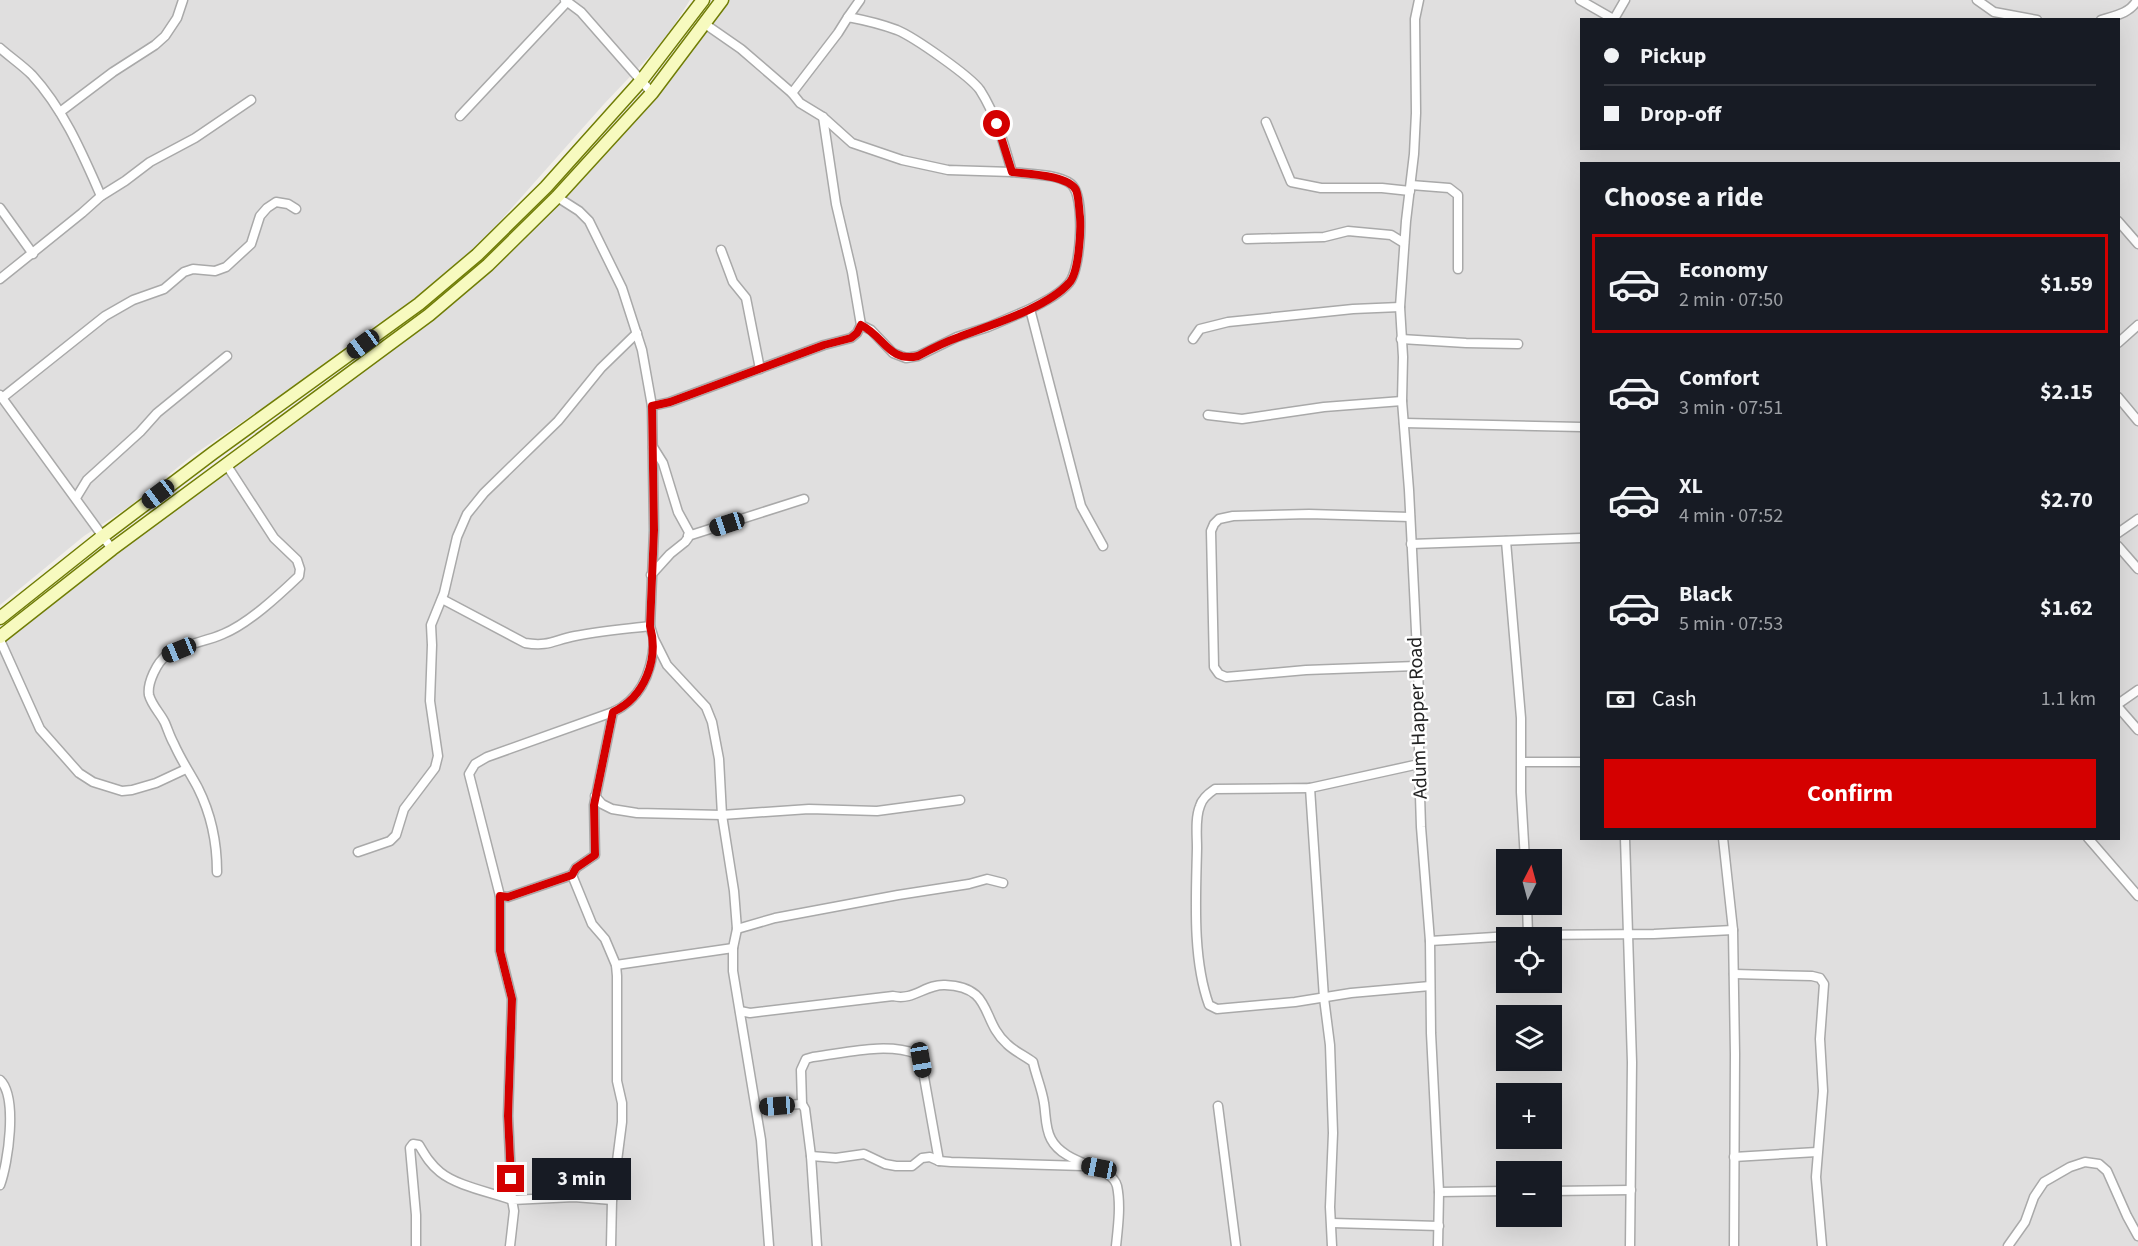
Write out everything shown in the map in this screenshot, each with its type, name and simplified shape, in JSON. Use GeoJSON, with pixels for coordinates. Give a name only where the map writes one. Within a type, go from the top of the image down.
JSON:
{"type":"FeatureCollection","features":[{"type":"Feature","properties":{"kind":"street"},"geometry":{"type":"LineString","coordinates":[[60,112],[165,36],[177,18],[183,0]]}},
{"type":"Feature","properties":{"kind":"street"},"geometry":{"type":"LineString","coordinates":[[2,613],[418,304],[477,255],[533,200],[641,81],[703,0]]}},
{"type":"Feature","properties":{"kind":"street"},"geometry":{"type":"LineString","coordinates":[[186,770],[156,783],[122,791],[93,782],[79,773],[40,729],[0,638],[112,549],[429,315],[488,265],[556,197],[652,93],[722,0]]}},
{"type":"Feature","properties":{"kind":"street"},"geometry":{"type":"LineString","coordinates":[[792,93],[860,0]]}},
{"type":"Feature","properties":{"kind":"street","name":"Adum Happer Road"},"geometry":{"type":"LineString","coordinates":[[1419,0],[1415,20],[1416,113],[1411,188],[1404,243],[1401,339],[1402,401],[1419,693],[1419,764],[1430,941],[1439,1192],[1438,1246]]}},
{"type":"Feature","properties":{"kind":"street"},"geometry":{"type":"LineString","coordinates":[[1580,0],[1612,18]]}},
{"type":"Feature","properties":{"kind":"street"},"geometry":{"type":"LineString","coordinates":[[1615,18],[1625,0]]}},
{"type":"Feature","properties":{"kind":"street"},"geometry":{"type":"LineString","coordinates":[[1977,0],[1994,12],[2026,18]]}},
{"type":"Feature","properties":{"kind":"street"},"geometry":{"type":"LineString","coordinates":[[2108,18],[2121,14],[2135,4],[2136,0]]}},
{"type":"Feature","properties":{"kind":"street"},"geometry":{"type":"LineString","coordinates":[[460,116],[566,1],[580,12],[652,93]]}},
{"type":"Feature","properties":{"kind":"street"},"geometry":{"type":"LineString","coordinates":[[848,17],[870,21],[899,31],[961,72],[978,88],[997,124],[1012,172]]}},
{"type":"Feature","properties":{"kind":"street"},"geometry":{"type":"LineString","coordinates":[[705,24],[741,50],[792,93],[800,104],[822,117],[852,143],[902,160],[948,170],[1012,172],[1062,179],[1077,191],[1080,220],[1075,269],[1071,282],[1054,295],[1030,309],[988,327],[906,358],[893,353],[871,330],[861,325]]}},
{"type":"Feature","properties":{"kind":"street"},"geometry":{"type":"LineString","coordinates":[[0,48],[32,75],[60,112],[80,147],[101,196]]}},
{"type":"Feature","properties":{"kind":"street"},"geometry":{"type":"LineString","coordinates":[[0,279],[101,196],[150,162],[195,138],[251,100]]}},
{"type":"Feature","properties":{"kind":"street"},"geometry":{"type":"LineString","coordinates":[[652,406],[670,402],[824,345],[851,338],[857,333],[861,325],[852,272],[836,204],[822,117]]}},
{"type":"Feature","properties":{"kind":"street"},"geometry":{"type":"LineString","coordinates":[[1266,122],[1291,182],[1321,188],[1449,188],[1458,195],[1458,269]]}},
{"type":"Feature","properties":{"kind":"street"},"geometry":{"type":"LineString","coordinates":[[556,197],[579,211],[589,221],[622,288],[637,333],[652,406],[654,530],[650,626],[667,665],[706,707],[712,722],[719,759],[722,815],[729,852],[737,929],[733,948],[733,971],[761,1140],[769,1246]]}},
{"type":"Feature","properties":{"kind":"street"},"geometry":{"type":"LineString","coordinates":[[112,549],[1,397],[105,316],[133,300],[164,289],[184,272],[193,269],[215,271],[226,267],[251,244],[260,216],[276,202],[288,204],[296,209]]}},
{"type":"Feature","properties":{"kind":"street"},"geometry":{"type":"LineString","coordinates":[[0,208],[33,254]]}},
{"type":"Feature","properties":{"kind":"street"},"geometry":{"type":"LineString","coordinates":[[2120,223],[2138,244]]}},
{"type":"Feature","properties":{"kind":"street"},"geometry":{"type":"LineString","coordinates":[[1247,239],[1324,237],[1348,231],[1391,235],[1404,243]]}},
{"type":"Feature","properties":{"kind":"street"},"geometry":{"type":"LineString","coordinates":[[721,250],[733,282],[746,298],[760,369]]}},
{"type":"Feature","properties":{"kind":"street"},"geometry":{"type":"LineString","coordinates":[[1193,339],[1200,329],[1228,322],[1353,309],[1401,308]]}},
{"type":"Feature","properties":{"kind":"street"},"geometry":{"type":"LineString","coordinates":[[1030,309],[1081,506],[1103,546]]}},
{"type":"Feature","properties":{"kind":"street"},"geometry":{"type":"LineString","coordinates":[[2120,341],[2138,325]]}},
{"type":"Feature","properties":{"kind":"street"},"geometry":{"type":"LineString","coordinates":[[358,852],[390,841],[396,835],[404,809],[435,768],[438,756],[430,701],[432,645],[430,625],[442,599],[457,537],[467,514],[484,493],[558,422],[601,368],[637,333]]}},
{"type":"Feature","properties":{"kind":"street"},"geometry":{"type":"LineString","coordinates":[[1401,339],[1518,344]]}},
{"type":"Feature","properties":{"kind":"street"},"geometry":{"type":"LineString","coordinates":[[76,498],[87,480],[140,432],[157,412],[227,356]]}},
{"type":"Feature","properties":{"kind":"street"},"geometry":{"type":"LineString","coordinates":[[2120,399],[2138,421]]}},
{"type":"Feature","properties":{"kind":"street"},"geometry":{"type":"LineString","coordinates":[[1208,415],[1242,418],[1324,406],[1402,401]]}},
{"type":"Feature","properties":{"kind":"street"},"geometry":{"type":"LineString","coordinates":[[1404,423],[1580,427]]}},
{"type":"Feature","properties":{"kind":"street"},"geometry":{"type":"LineString","coordinates":[[651,575],[670,554],[685,542],[688,536],[663,463],[652,447]]}},
{"type":"Feature","properties":{"kind":"street"},"geometry":{"type":"LineString","coordinates":[[217,872],[217,853],[206,808],[165,722],[148,693],[157,667],[166,655],[225,633],[259,610],[299,576],[300,569],[297,560],[274,538],[226,464]]}},
{"type":"Feature","properties":{"kind":"street"},"geometry":{"type":"LineString","coordinates":[[688,536],[804,499]]}},
{"type":"Feature","properties":{"kind":"street"},"geometry":{"type":"LineString","coordinates":[[1410,517],[1298,514],[1233,516],[1219,519],[1212,531],[1214,667],[1219,674],[1226,677],[1306,670],[1416,666]]}},
{"type":"Feature","properties":{"kind":"street"},"geometry":{"type":"LineString","coordinates":[[2120,532],[2138,519]]}},
{"type":"Feature","properties":{"kind":"street"},"geometry":{"type":"LineString","coordinates":[[1411,544],[1580,538]]}},
{"type":"Feature","properties":{"kind":"street"},"geometry":{"type":"LineString","coordinates":[[1506,541],[1519,689],[1525,849]]}},
{"type":"Feature","properties":{"kind":"street"},"geometry":{"type":"LineString","coordinates":[[2120,548],[2138,570]]}},
{"type":"Feature","properties":{"kind":"street"},"geometry":{"type":"LineString","coordinates":[[442,599],[525,643],[538,645],[548,645],[574,636],[650,626]]}},
{"type":"Feature","properties":{"kind":"street"},"geometry":{"type":"LineString","coordinates":[[510,1246],[514,1211],[508,1116],[512,999],[500,951],[500,896],[469,774],[475,764],[487,757],[620,709],[646,681],[653,654],[654,639]]}},
{"type":"Feature","properties":{"kind":"street"},"geometry":{"type":"LineString","coordinates":[[2120,704],[2138,690]]}},
{"type":"Feature","properties":{"kind":"street"},"geometry":{"type":"LineString","coordinates":[[2120,708],[2138,730]]}},
{"type":"Feature","properties":{"kind":"street"},"geometry":{"type":"LineString","coordinates":[[500,896],[508,897],[572,875],[576,868],[595,855],[595,796],[613,712]]}},
{"type":"Feature","properties":{"kind":"street"},"geometry":{"type":"LineString","coordinates":[[1522,762],[1580,762]]}},
{"type":"Feature","properties":{"kind":"street"},"geometry":{"type":"LineString","coordinates":[[1419,764],[1310,788],[1215,789],[1207,795],[1200,806],[1196,864],[1199,960],[1203,989],[1209,1005],[1217,1009],[1430,986]]}},
{"type":"Feature","properties":{"kind":"street"},"geometry":{"type":"LineString","coordinates":[[1310,788],[1324,998],[1330,1046],[1333,1118],[1330,1207],[1332,1246]]}},
{"type":"Feature","properties":{"kind":"street"},"geometry":{"type":"LineString","coordinates":[[595,796],[602,804],[612,809],[637,813],[722,815],[809,809],[877,811],[960,800]]}},
{"type":"Feature","properties":{"kind":"street"},"geometry":{"type":"LineString","coordinates":[[1625,840],[1632,1084],[1630,1246]]}},
{"type":"Feature","properties":{"kind":"street"},"geometry":{"type":"LineString","coordinates":[[1724,840],[1733,930],[1734,1246]]}},
{"type":"Feature","properties":{"kind":"street"},"geometry":{"type":"LineString","coordinates":[[2090,840],[2138,896]]}},
{"type":"Feature","properties":{"kind":"street"},"geometry":{"type":"LineString","coordinates":[[572,875],[592,924],[606,939],[616,965],[617,1081],[622,1103],[622,1122],[612,1200],[611,1246]]}},
{"type":"Feature","properties":{"kind":"street"},"geometry":{"type":"LineString","coordinates":[[737,929],[775,918],[987,879],[1003,883]]}},
{"type":"Feature","properties":{"kind":"street"},"geometry":{"type":"LineString","coordinates":[[1562,935],[1733,930]]}},
{"type":"Feature","properties":{"kind":"street"},"geometry":{"type":"LineString","coordinates":[[1430,941],[1496,937]]}},
{"type":"Feature","properties":{"kind":"street"},"geometry":{"type":"LineString","coordinates":[[616,965],[733,948]]}},
{"type":"Feature","properties":{"kind":"street"},"geometry":{"type":"LineString","coordinates":[[1734,974],[1812,976],[1820,978],[1824,984],[1820,1039],[1823,1091],[1816,1177],[1821,1246]]}},
{"type":"Feature","properties":{"kind":"street"},"geometry":{"type":"LineString","coordinates":[[740,1011],[750,1012],[893,996],[907,998],[936,985],[949,985],[971,991],[980,998],[992,1027],[1007,1045],[1033,1062],[1044,1101],[1046,1125],[1051,1140],[1062,1152],[1086,1166]]}},
{"type":"Feature","properties":{"kind":"street"},"geometry":{"type":"LineString","coordinates":[[817,1246],[811,1156],[802,1104],[801,1070],[806,1059],[813,1056],[870,1050],[898,1049],[917,1053],[921,1060],[939,1161]]}},
{"type":"Feature","properties":{"kind":"street"},"geometry":{"type":"LineString","coordinates":[[0,1080],[6,1085],[9,1101],[9,1144],[0,1185]]}},
{"type":"Feature","properties":{"kind":"street"},"geometry":{"type":"LineString","coordinates":[[756,1107],[802,1104]]}},
{"type":"Feature","properties":{"kind":"street"},"geometry":{"type":"LineString","coordinates":[[1218,1106],[1236,1246]]}},
{"type":"Feature","properties":{"kind":"street"},"geometry":{"type":"LineString","coordinates":[[416,1246],[416,1205],[410,1148],[413,1144],[419,1145],[441,1173],[512,1200],[574,1197],[612,1200]]}},
{"type":"Feature","properties":{"kind":"street"},"geometry":{"type":"LineString","coordinates":[[1734,1156],[1817,1152]]}},
{"type":"Feature","properties":{"kind":"street"},"geometry":{"type":"LineString","coordinates":[[811,1156],[836,1158],[864,1154],[896,1166],[912,1166],[922,1158],[930,1157],[939,1161],[1099,1168],[1110,1175],[1116,1183],[1118,1207],[1116,1246]]}},
{"type":"Feature","properties":{"kind":"street"},"geometry":{"type":"LineString","coordinates":[[2008,1246],[2025,1222],[2034,1197],[2044,1182],[2070,1167],[2085,1162],[2099,1164],[2107,1171],[2138,1236]]}},
{"type":"Feature","properties":{"kind":"street"},"geometry":{"type":"LineString","coordinates":[[1562,1191],[1631,1190]]}},
{"type":"Feature","properties":{"kind":"street"},"geometry":{"type":"LineString","coordinates":[[1439,1192],[1496,1191]]}},
{"type":"Feature","properties":{"kind":"street"},"geometry":{"type":"LineString","coordinates":[[1332,1223],[1439,1226]]}},
{"type":"Feature","properties":{"kind":"shaded area"},"geometry":{"type":"Polygon","coordinates":[[[0,0],[690,0],[664,41],[604,104],[479,245],[424,294],[370,329],[276,399],[193,455],[130,506],[84,536],[0,605],[0,0]]]}},
{"type":"Feature","properties":{"kind":"shaded area"},"geometry":{"type":"Polygon","coordinates":[[[724,0],[2138,0],[2138,1246],[0,1246],[0,642],[217,477],[437,318],[490,269],[705,33],[724,0]]]}},
{"type":"Feature","properties":{"kind":"route"},"geometry":{"type":"LineString","coordinates":[[511,1179],[508,1072],[512,999],[500,951],[500,896],[508,897],[572,875],[576,868],[594,858],[595,855],[595,796],[599,786],[613,712],[633,697],[646,681],[653,654],[654,639],[650,626],[654,530],[652,406],[670,402],[824,345],[851,338],[861,325],[871,330],[899,357],[918,356],[1030,309],[1071,282],[1079,242],[1080,220],[1077,191],[1062,179],[1012,172],[997,124]]}}]}
